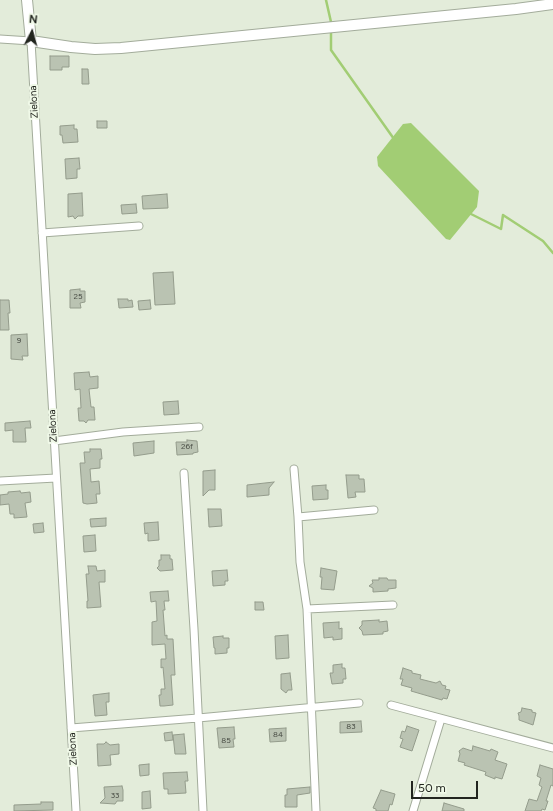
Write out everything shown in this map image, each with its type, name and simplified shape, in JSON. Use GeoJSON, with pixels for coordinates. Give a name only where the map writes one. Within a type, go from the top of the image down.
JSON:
{"type":"FeatureCollection","features":[{"type":"Feature","properties":{"kind":"street"},"geometry":{"type":"LineString","coordinates":[[27,0],[31,41]]}},
{"type":"Feature","properties":{"kind":"street"},"geometry":{"type":"LineString","coordinates":[[0,39],[31,41],[95,49],[121,48],[516,9],[553,4]]}},
{"type":"Feature","properties":{"kind":"street","name":"Zielona"},"geometry":{"type":"LineString","coordinates":[[31,41],[76,811]]}},
{"type":"Feature","properties":{"kind":"street"},"geometry":{"type":"LineString","coordinates":[[42,233],[139,226]]}},
{"type":"Feature","properties":{"kind":"street"},"geometry":{"type":"LineString","coordinates":[[54,442],[123,432],[199,427]]}},
{"type":"Feature","properties":{"kind":"street"},"geometry":{"type":"LineString","coordinates":[[294,470],[300,562],[307,609],[316,811]]}},
{"type":"Feature","properties":{"kind":"street"},"geometry":{"type":"LineString","coordinates":[[184,474],[203,811]]}},
{"type":"Feature","properties":{"kind":"street"},"geometry":{"type":"LineString","coordinates":[[0,481],[56,478]]}},
{"type":"Feature","properties":{"kind":"street"},"geometry":{"type":"LineString","coordinates":[[298,517],[374,510]]}},
{"type":"Feature","properties":{"kind":"street"},"geometry":{"type":"LineString","coordinates":[[307,609],[393,605]]}},
{"type":"Feature","properties":{"kind":"street"},"geometry":{"type":"LineString","coordinates":[[71,728],[359,703]]}},
{"type":"Feature","properties":{"kind":"street"},"geometry":{"type":"LineString","coordinates":[[392,705],[553,748]]}},
{"type":"Feature","properties":{"kind":"street"},"geometry":{"type":"LineString","coordinates":[[413,811],[441,719]]}},
{"type":"Feature","properties":{"kind":"shaded area"},"geometry":{"type":"Polygon","coordinates":[[[411,123],[479,191],[477,207],[450,240],[446,239],[378,166],[377,157],[403,124],[411,123]]]}},
{"type":"Feature","properties":{"kind":"building"},"geometry":{"type":"Polygon","coordinates":[[[50,56],[69,56],[69,67],[62,67],[62,70],[50,70],[50,56]]]}},
{"type":"Feature","properties":{"kind":"building"},"geometry":{"type":"Polygon","coordinates":[[[82,69],[88,69],[89,84],[82,84],[82,69]]]}},
{"type":"Feature","properties":{"kind":"building"},"geometry":{"type":"Polygon","coordinates":[[[97,121],[107,121],[107,128],[97,128],[97,121]]]}},
{"type":"Feature","properties":{"kind":"building"},"geometry":{"type":"Polygon","coordinates":[[[74,125],[74,129],[77,129],[78,142],[63,143],[62,135],[60,135],[60,126],[74,125]]]}},
{"type":"Feature","properties":{"kind":"building"},"geometry":{"type":"Polygon","coordinates":[[[79,158],[80,169],[77,169],[77,178],[66,179],[65,159],[79,158]]]}},
{"type":"Feature","properties":{"kind":"building"},"geometry":{"type":"Polygon","coordinates":[[[82,193],[83,216],[78,216],[75,219],[73,216],[68,217],[68,194],[82,193]]]}},
{"type":"Feature","properties":{"kind":"building"},"geometry":{"type":"Polygon","coordinates":[[[167,194],[168,208],[143,209],[142,196],[167,194]]]}},
{"type":"Feature","properties":{"kind":"building"},"geometry":{"type":"Polygon","coordinates":[[[136,204],[137,213],[122,214],[121,205],[136,204]]]}},
{"type":"Feature","properties":{"kind":"building"},"geometry":{"type":"Polygon","coordinates":[[[173,272],[175,304],[155,305],[153,273],[173,272]]]}},
{"type":"Feature","properties":{"kind":"building"},"geometry":{"type":"Polygon","coordinates":[[[80,289],[80,291],[85,291],[85,302],[80,303],[81,308],[70,308],[70,290],[80,289]]]}},
{"type":"Feature","properties":{"kind":"building"},"geometry":{"type":"Polygon","coordinates":[[[118,299],[128,299],[128,301],[132,300],[133,307],[119,308],[118,299]]]}},
{"type":"Feature","properties":{"kind":"building"},"geometry":{"type":"Polygon","coordinates":[[[0,300],[9,300],[9,330],[0,330],[0,300]]]}},
{"type":"Feature","properties":{"kind":"building"},"geometry":{"type":"Polygon","coordinates":[[[150,300],[151,309],[139,310],[138,301],[150,300]]]}},
{"type":"Feature","properties":{"kind":"building"},"geometry":{"type":"Polygon","coordinates":[[[27,334],[28,356],[22,356],[23,360],[11,359],[11,335],[27,334]]]}},
{"type":"Feature","properties":{"kind":"building"},"geometry":{"type":"Polygon","coordinates":[[[89,372],[90,377],[98,376],[98,388],[89,389],[91,407],[94,407],[95,420],[88,420],[86,423],[84,421],[79,421],[78,408],[81,408],[80,389],[75,390],[74,373],[89,372]]]}},
{"type":"Feature","properties":{"kind":"building"},"geometry":{"type":"Polygon","coordinates":[[[178,401],[179,414],[164,415],[163,402],[178,401]]]}},
{"type":"Feature","properties":{"kind":"building"},"geometry":{"type":"Polygon","coordinates":[[[30,421],[31,428],[25,428],[26,442],[13,442],[13,430],[5,431],[5,423],[30,421]]]}},
{"type":"Feature","properties":{"kind":"building"},"geometry":{"type":"Polygon","coordinates":[[[187,440],[197,441],[198,452],[193,454],[177,455],[176,442],[187,442],[187,440]]]}},
{"type":"Feature","properties":{"kind":"building"},"geometry":{"type":"Polygon","coordinates":[[[154,441],[154,453],[134,456],[133,443],[154,441]]]}},
{"type":"Feature","properties":{"kind":"building"},"geometry":{"type":"Polygon","coordinates":[[[90,449],[101,449],[102,459],[100,459],[100,468],[90,469],[91,482],[99,481],[100,494],[96,494],[97,503],[87,504],[83,503],[80,463],[85,463],[84,452],[90,452],[90,449]]]}},
{"type":"Feature","properties":{"kind":"building"},"geometry":{"type":"Polygon","coordinates":[[[215,470],[215,490],[209,490],[203,496],[203,471],[215,470]]]}},
{"type":"Feature","properties":{"kind":"building"},"geometry":{"type":"Polygon","coordinates":[[[346,475],[359,475],[359,479],[364,479],[365,492],[355,492],[356,497],[348,498],[346,475]]]}},
{"type":"Feature","properties":{"kind":"building"},"geometry":{"type":"Polygon","coordinates":[[[274,482],[269,488],[269,495],[247,497],[247,485],[274,482]]]}},
{"type":"Feature","properties":{"kind":"building"},"geometry":{"type":"Polygon","coordinates":[[[326,485],[326,490],[328,490],[328,499],[313,500],[312,486],[326,485]]]}},
{"type":"Feature","properties":{"kind":"building"},"geometry":{"type":"Polygon","coordinates":[[[20,491],[21,493],[30,492],[31,502],[25,503],[27,517],[14,518],[14,514],[10,514],[9,504],[0,505],[0,495],[8,494],[8,492],[20,491]]]}},
{"type":"Feature","properties":{"kind":"building"},"geometry":{"type":"Polygon","coordinates":[[[208,509],[221,509],[222,526],[209,527],[208,509]]]}},
{"type":"Feature","properties":{"kind":"building"},"geometry":{"type":"Polygon","coordinates":[[[106,518],[106,526],[91,527],[90,519],[106,518]]]}},
{"type":"Feature","properties":{"kind":"building"},"geometry":{"type":"Polygon","coordinates":[[[158,522],[159,540],[148,541],[148,533],[145,534],[144,523],[158,522]]]}},
{"type":"Feature","properties":{"kind":"building"},"geometry":{"type":"Polygon","coordinates":[[[43,523],[44,532],[34,533],[33,524],[43,523]]]}},
{"type":"Feature","properties":{"kind":"building"},"geometry":{"type":"Polygon","coordinates":[[[95,535],[96,551],[84,552],[83,536],[95,535]]]}},
{"type":"Feature","properties":{"kind":"building"},"geometry":{"type":"Polygon","coordinates":[[[161,555],[170,555],[173,570],[160,571],[157,568],[159,566],[159,560],[161,560],[161,555]]]}},
{"type":"Feature","properties":{"kind":"building"},"geometry":{"type":"Polygon","coordinates":[[[88,566],[96,566],[97,571],[105,570],[105,582],[99,582],[101,607],[87,608],[88,601],[86,574],[89,574],[88,566]]]}},
{"type":"Feature","properties":{"kind":"building"},"geometry":{"type":"Polygon","coordinates":[[[321,568],[337,571],[334,590],[321,589],[321,568]]]}},
{"type":"Feature","properties":{"kind":"building"},"geometry":{"type":"Polygon","coordinates":[[[227,570],[228,581],[225,581],[225,585],[213,586],[212,571],[227,570]]]}},
{"type":"Feature","properties":{"kind":"building"},"geometry":{"type":"Polygon","coordinates":[[[379,578],[396,580],[396,588],[388,589],[388,591],[373,592],[373,588],[369,586],[373,583],[372,580],[379,580],[379,578]]]}},
{"type":"Feature","properties":{"kind":"building"},"geometry":{"type":"Polygon","coordinates":[[[168,591],[169,601],[164,601],[165,610],[163,610],[165,636],[167,635],[167,639],[173,639],[175,675],[171,675],[173,705],[160,706],[159,695],[161,695],[161,689],[165,689],[161,659],[166,659],[165,644],[152,645],[152,622],[157,621],[156,601],[151,602],[150,592],[168,591]]]}},
{"type":"Feature","properties":{"kind":"building"},"geometry":{"type":"Polygon","coordinates":[[[255,602],[263,602],[264,610],[255,610],[255,602]]]}},
{"type":"Feature","properties":{"kind":"building"},"geometry":{"type":"Polygon","coordinates":[[[379,620],[379,622],[387,621],[388,631],[383,632],[383,634],[363,635],[359,628],[362,625],[362,621],[379,620]]]}},
{"type":"Feature","properties":{"kind":"building"},"geometry":{"type":"Polygon","coordinates":[[[339,622],[339,629],[342,628],[342,639],[333,640],[333,637],[324,638],[323,623],[339,622]]]}},
{"type":"Feature","properties":{"kind":"building"},"geometry":{"type":"Polygon","coordinates":[[[288,635],[289,658],[276,659],[275,636],[288,635]]]}},
{"type":"Feature","properties":{"kind":"building"},"geometry":{"type":"Polygon","coordinates":[[[223,636],[223,638],[229,638],[229,648],[227,648],[227,653],[215,654],[213,637],[223,636]]]}},
{"type":"Feature","properties":{"kind":"building"},"geometry":{"type":"Polygon","coordinates":[[[342,664],[342,668],[345,668],[346,679],[343,679],[343,683],[332,684],[330,673],[333,673],[333,665],[342,664]]]}},
{"type":"Feature","properties":{"kind":"building"},"geometry":{"type":"Polygon","coordinates":[[[403,668],[412,671],[412,673],[421,675],[420,679],[436,683],[440,681],[442,685],[446,686],[445,689],[450,690],[447,699],[443,698],[442,700],[411,691],[412,688],[401,685],[403,679],[400,679],[403,668]]]}},
{"type":"Feature","properties":{"kind":"building"},"geometry":{"type":"Polygon","coordinates":[[[290,673],[292,690],[288,690],[286,693],[281,689],[281,674],[290,673]]]}},
{"type":"Feature","properties":{"kind":"building"},"geometry":{"type":"Polygon","coordinates":[[[109,693],[109,702],[106,702],[107,715],[95,716],[93,695],[109,693]]]}},
{"type":"Feature","properties":{"kind":"building"},"geometry":{"type":"Polygon","coordinates":[[[522,708],[532,710],[532,712],[536,713],[533,725],[519,720],[518,713],[521,712],[522,708]]]}},
{"type":"Feature","properties":{"kind":"building"},"geometry":{"type":"Polygon","coordinates":[[[361,721],[362,732],[340,733],[340,722],[361,721]]]}},
{"type":"Feature","properties":{"kind":"building"},"geometry":{"type":"Polygon","coordinates":[[[407,726],[419,730],[412,751],[400,747],[403,739],[400,738],[402,731],[405,732],[407,726]]]}},
{"type":"Feature","properties":{"kind":"building"},"geometry":{"type":"Polygon","coordinates":[[[234,727],[234,747],[219,748],[217,728],[234,727]]]}},
{"type":"Feature","properties":{"kind":"building"},"geometry":{"type":"Polygon","coordinates":[[[286,728],[286,741],[270,742],[269,729],[286,728]]]}},
{"type":"Feature","properties":{"kind":"building"},"geometry":{"type":"Polygon","coordinates":[[[172,732],[173,740],[165,741],[164,733],[172,732]]]}},
{"type":"Feature","properties":{"kind":"building"},"geometry":{"type":"Polygon","coordinates":[[[184,734],[186,754],[175,754],[173,735],[184,734]]]}},
{"type":"Feature","properties":{"kind":"building"},"geometry":{"type":"Polygon","coordinates":[[[106,742],[110,745],[119,744],[119,754],[110,755],[111,765],[98,766],[97,744],[104,744],[106,742]]]}},
{"type":"Feature","properties":{"kind":"building"},"geometry":{"type":"Polygon","coordinates":[[[473,746],[490,751],[491,749],[498,752],[495,760],[507,764],[502,779],[495,777],[495,779],[485,775],[486,772],[464,765],[465,763],[458,761],[460,754],[459,751],[463,748],[472,751],[473,746]]]}},
{"type":"Feature","properties":{"kind":"building"},"geometry":{"type":"Polygon","coordinates":[[[149,764],[149,775],[140,776],[139,765],[149,764]]]}},
{"type":"Feature","properties":{"kind":"building"},"geometry":{"type":"Polygon","coordinates":[[[540,765],[553,769],[553,786],[551,785],[545,810],[525,811],[529,799],[537,801],[542,787],[539,785],[541,778],[537,776],[540,765]]]}},
{"type":"Feature","properties":{"kind":"building"},"geometry":{"type":"Polygon","coordinates":[[[187,772],[188,781],[185,781],[186,793],[168,794],[168,789],[164,789],[163,773],[187,772]]]}},
{"type":"Feature","properties":{"kind":"building"},"geometry":{"type":"Polygon","coordinates":[[[122,786],[123,801],[117,801],[115,804],[100,803],[105,798],[104,787],[122,786]]]}},
{"type":"Feature","properties":{"kind":"building"},"geometry":{"type":"Polygon","coordinates":[[[310,787],[310,793],[297,795],[297,807],[285,807],[285,795],[287,795],[287,789],[310,787]]]}},
{"type":"Feature","properties":{"kind":"building"},"geometry":{"type":"Polygon","coordinates":[[[381,790],[395,794],[392,805],[390,804],[388,811],[376,811],[376,809],[373,808],[381,790]]]}},
{"type":"Feature","properties":{"kind":"building"},"geometry":{"type":"Polygon","coordinates":[[[150,791],[151,808],[142,809],[142,792],[150,791]]]}},
{"type":"Feature","properties":{"kind":"building"},"geometry":{"type":"Polygon","coordinates":[[[41,802],[53,802],[53,810],[14,811],[14,805],[41,804],[41,802]]]}},
{"type":"Feature","properties":{"kind":"building"},"geometry":{"type":"Polygon","coordinates":[[[444,803],[464,809],[464,811],[442,811],[444,803]]]}},
{"type":"Feature","properties":{"kind":"waterway"},"geometry":{"type":"LineString","coordinates":[[326,0],[331,22]]}},
{"type":"Feature","properties":{"kind":"waterway"},"geometry":{"type":"LineString","coordinates":[[331,32],[331,50],[394,139]]}},
{"type":"Feature","properties":{"kind":"waterway"},"geometry":{"type":"LineString","coordinates":[[469,213],[501,229],[503,215],[543,241],[553,253]]}}]}
